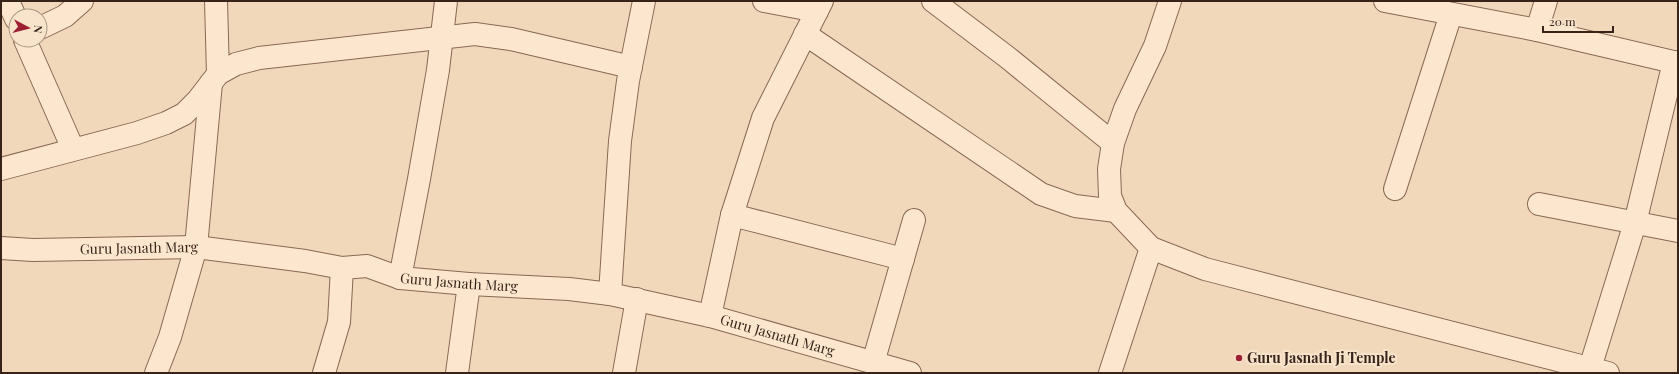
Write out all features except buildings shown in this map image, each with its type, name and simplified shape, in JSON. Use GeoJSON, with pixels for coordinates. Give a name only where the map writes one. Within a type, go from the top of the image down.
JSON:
{"type":"FeatureCollection","features":[{"type":"Feature","properties":{"kind":"street"},"geometry":{"type":"LineString","coordinates":[[48,24],[65,16],[82,1]]}},
{"type":"Feature","properties":{"kind":"street"},"geometry":{"type":"LineString","coordinates":[[156,373],[170,337],[196,247],[215,78],[216,1]]}},
{"type":"Feature","properties":{"kind":"street"},"geometry":{"type":"LineString","coordinates":[[400,278],[438,70],[446,1]]}},
{"type":"Feature","properties":{"kind":"street"},"geometry":{"type":"LineString","coordinates":[[610,294],[617,170],[624,108],[644,1]]}},
{"type":"Feature","properties":{"kind":"street"},"geometry":{"type":"LineString","coordinates":[[710,316],[732,215],[763,118],[819,6],[764,1]]}},
{"type":"Feature","properties":{"kind":"street"},"geometry":{"type":"LineString","coordinates":[[933,1],[1113,143]]}},
{"type":"Feature","properties":{"kind":"street"},"geometry":{"type":"LineString","coordinates":[[1170,1],[1155,46],[1125,109],[1113,143],[1109,169],[1110,196],[1116,211],[1150,248],[1205,269],[1599,371],[1676,63],[1538,30],[1385,1]]}},
{"type":"Feature","properties":{"kind":"street"},"geometry":{"type":"LineString","coordinates":[[1538,30],[1546,1]]}},
{"type":"Feature","properties":{"kind":"street"},"geometry":{"type":"LineString","coordinates":[[1395,189],[1451,14]]}},
{"type":"Feature","properties":{"kind":"street"},"geometry":{"type":"LineString","coordinates":[[1,169],[137,133],[184,114],[198,100],[215,78],[236,64],[260,58],[475,34],[512,39],[631,67]]}},
{"type":"Feature","properties":{"kind":"street"},"geometry":{"type":"LineString","coordinates":[[805,34],[1041,194],[1075,206],[1116,211]]}},
{"type":"Feature","properties":{"kind":"street"},"geometry":{"type":"LineString","coordinates":[[29,48],[73,149]]}},
{"type":"Feature","properties":{"kind":"street"},"geometry":{"type":"LineString","coordinates":[[1539,204],[1678,231]]}},
{"type":"Feature","properties":{"kind":"street"},"geometry":{"type":"LineString","coordinates":[[732,215],[903,259]]}},
{"type":"Feature","properties":{"kind":"street"},"geometry":{"type":"LineString","coordinates":[[874,362],[914,220]]}},
{"type":"Feature","properties":{"kind":"street","name":"Guru Jasnath Marg"},"geometry":{"type":"LineString","coordinates":[[1,248],[33,250],[196,247],[306,261],[342,268],[367,266],[400,278],[469,284],[569,289],[610,294],[710,316],[910,373]]}},
{"type":"Feature","properties":{"kind":"street"},"geometry":{"type":"LineString","coordinates":[[1110,373],[1150,248]]}},
{"type":"Feature","properties":{"kind":"street"},"geometry":{"type":"LineString","coordinates":[[324,373],[339,322],[342,268]]}},
{"type":"Feature","properties":{"kind":"street"},"geometry":{"type":"LineString","coordinates":[[457,373],[469,284]]}},
{"type":"Feature","properties":{"kind":"street"},"geometry":{"type":"LineString","coordinates":[[624,373],[637,299]]}},
{"type":"Feature","properties":{"kind":"place","name":"Guru Jasnath Ji Temple"},"geometry":{"type":"Point","coordinates":[1239,358]}}]}
